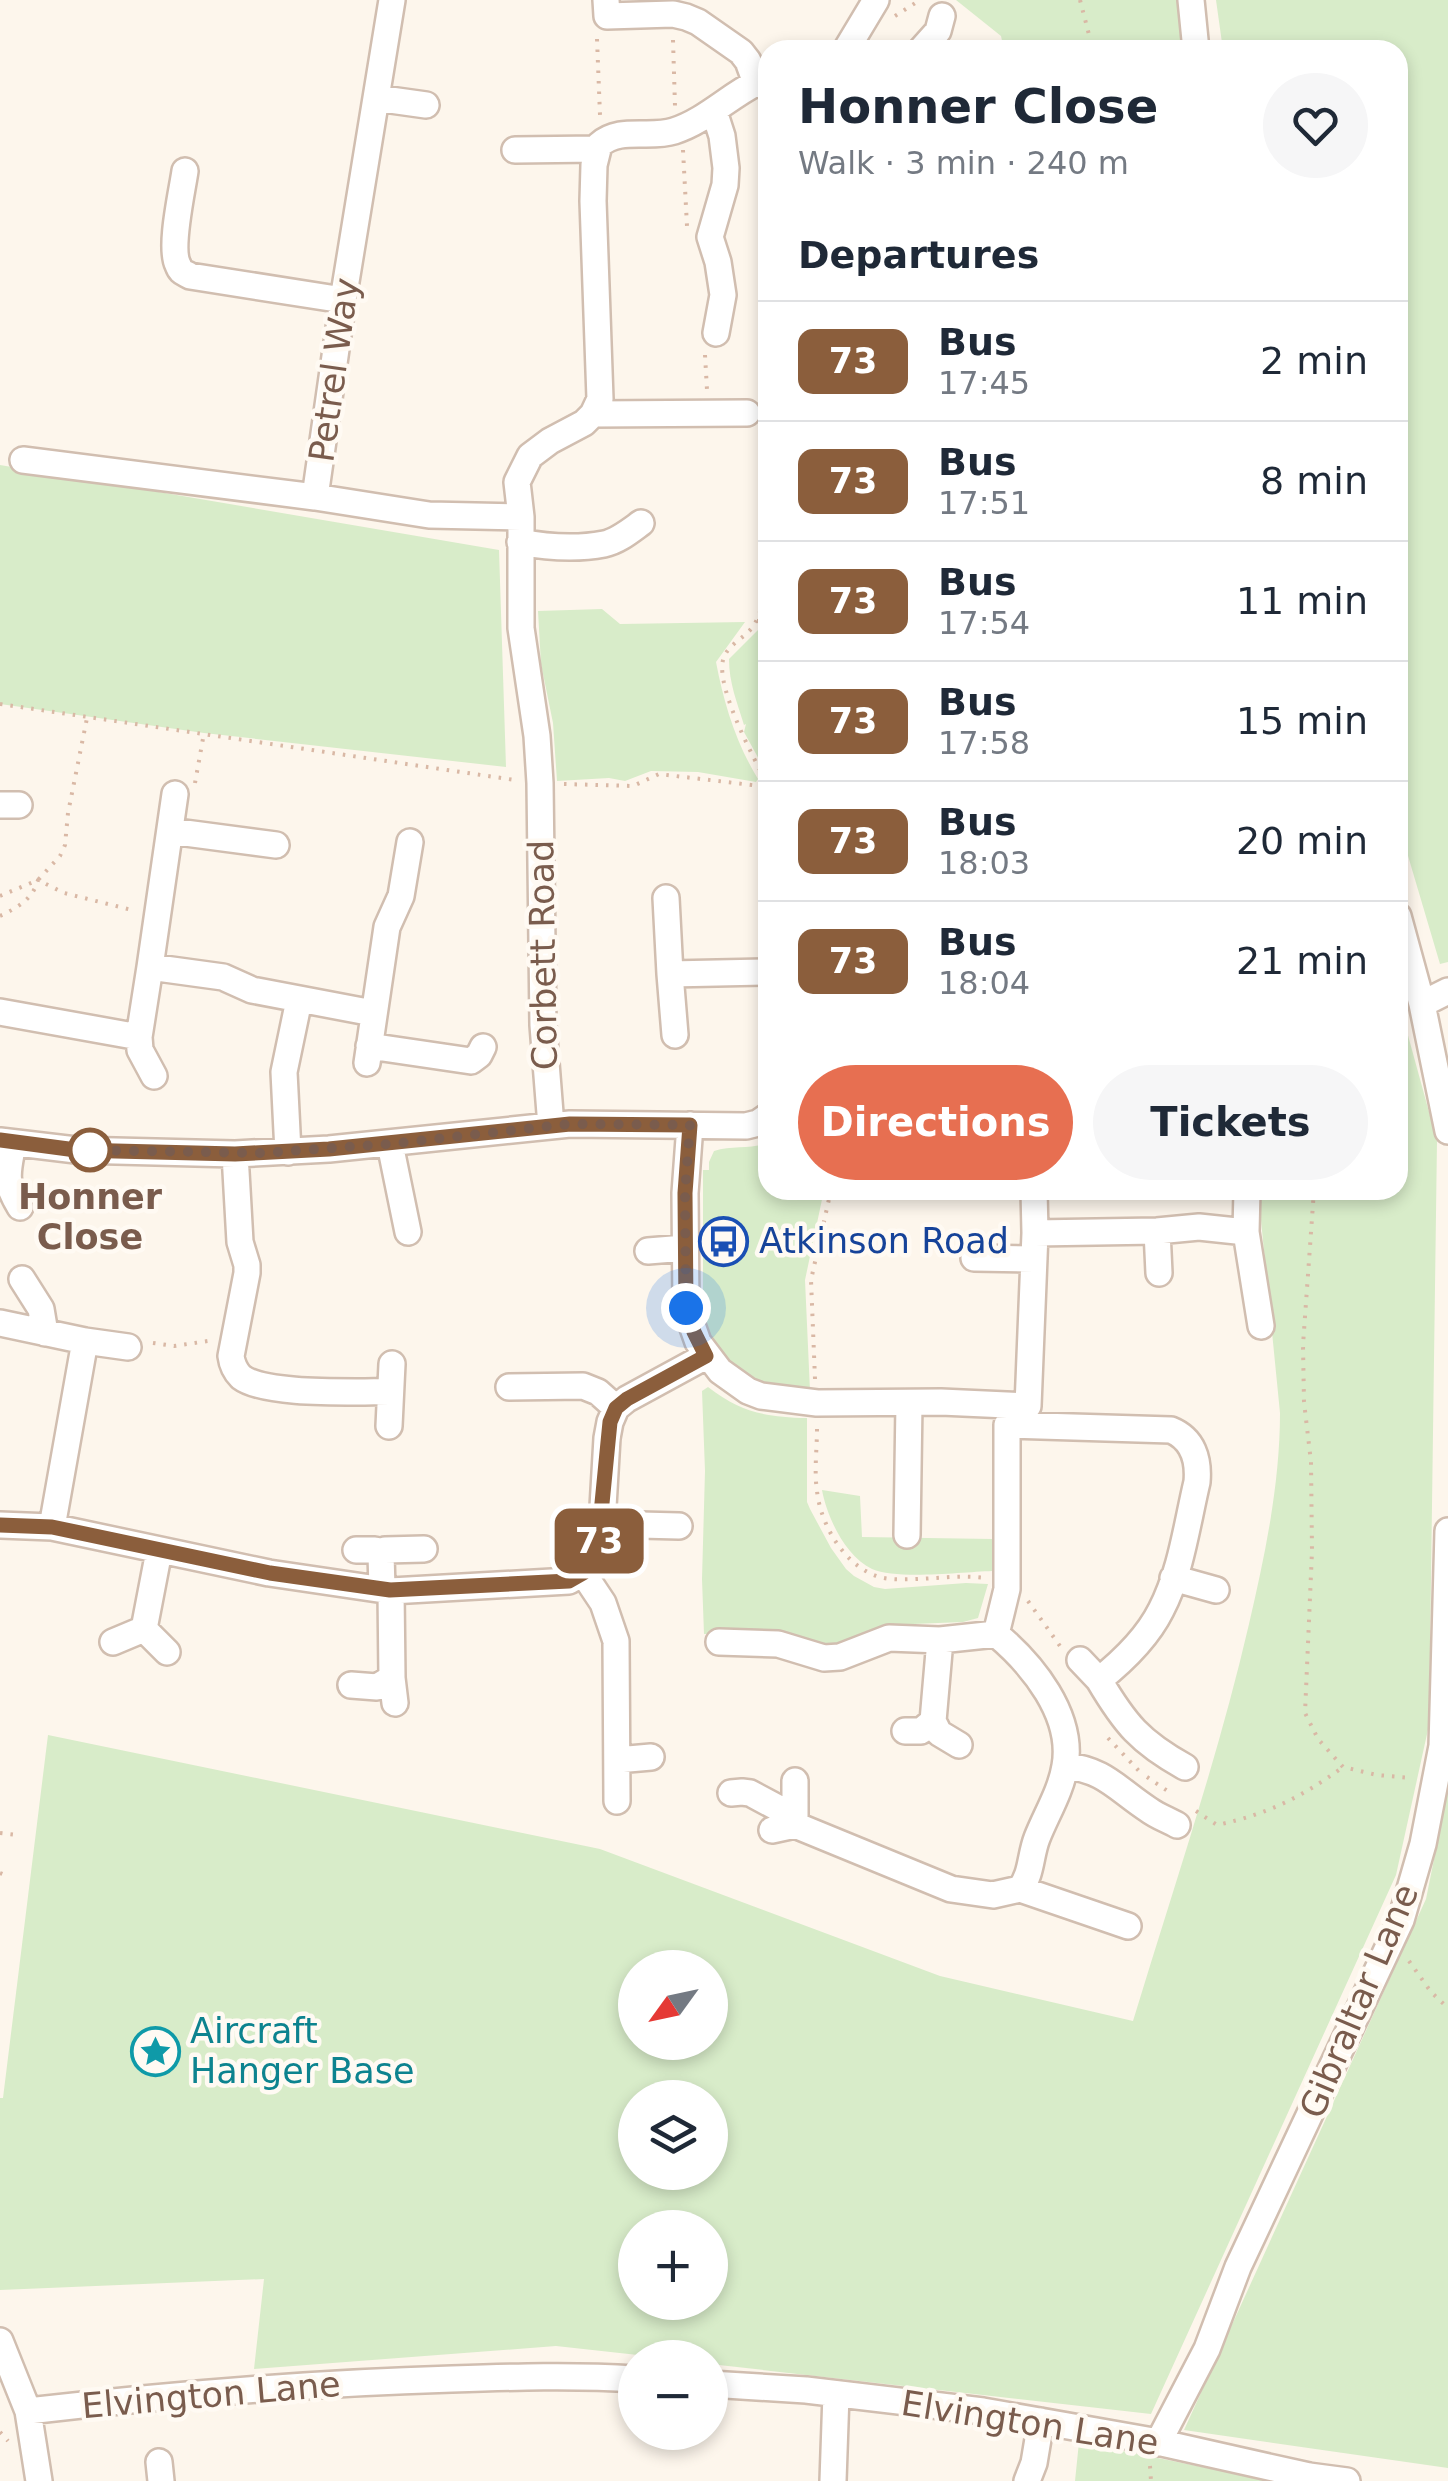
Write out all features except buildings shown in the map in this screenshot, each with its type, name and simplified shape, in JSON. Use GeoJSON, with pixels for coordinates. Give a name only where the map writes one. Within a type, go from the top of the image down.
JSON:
{"type":"FeatureCollection","features":[{"type":"Feature","properties":{"kind":"street","name":"Petrel Way"},"geometry":{"type":"LineString","coordinates":[[392,0],[343,300],[316,497],[520,529],[542,546],[606,544],[640,523]]}},
{"type":"Feature","properties":{"kind":"street"},"geometry":{"type":"LineString","coordinates":[[852,40],[876,0]]}},
{"type":"Feature","properties":{"kind":"street"},"geometry":{"type":"LineString","coordinates":[[1191,0],[1195,40]]}},
{"type":"Feature","properties":{"kind":"street"},"geometry":{"type":"LineString","coordinates":[[606,8],[686,16],[741,52],[758,77]]}},
{"type":"Feature","properties":{"kind":"street"},"geometry":{"type":"LineString","coordinates":[[930,40],[942,16]]}},
{"type":"Feature","properties":{"kind":"street"},"geometry":{"type":"LineString","coordinates":[[515,150],[601,144],[621,134],[654,136],[676,131],[736,93],[758,85]]}},
{"type":"Feature","properties":{"kind":"street"},"geometry":{"type":"LineString","coordinates":[[376,98],[426,105]]}},
{"type":"Feature","properties":{"kind":"street"},"geometry":{"type":"LineString","coordinates":[[714,110],[726,168],[726,184],[710,237],[723,295],[716,332]]}},
{"type":"Feature","properties":{"kind":"street"},"geometry":{"type":"LineString","coordinates":[[601,144],[594,166],[600,399],[594,414],[746,413]]}},
{"type":"Feature","properties":{"kind":"street"},"geometry":{"type":"LineString","coordinates":[[185,172],[175,244],[176,262],[183,273],[343,300]]}},
{"type":"Feature","properties":{"kind":"street","name":"Corbett Road"},"geometry":{"type":"LineString","coordinates":[[550,1126],[543,1025],[540,783],[521,628],[517,482],[530,456],[594,414]]}},
{"type":"Feature","properties":{"kind":"street"},"geometry":{"type":"LineString","coordinates":[[23,460],[73,458],[316,497]]}},
{"type":"Feature","properties":{"kind":"street"},"geometry":{"type":"LineString","coordinates":[[154,1076],[140,1050],[140,1037],[175,794]]}},
{"type":"Feature","properties":{"kind":"street"},"geometry":{"type":"LineString","coordinates":[[170,831],[276,844]]}},
{"type":"Feature","properties":{"kind":"street"},"geometry":{"type":"LineString","coordinates":[[410,842],[400,896],[387,928],[368,1055],[471,1061],[483,1047]]}},
{"type":"Feature","properties":{"kind":"street"},"geometry":{"type":"LineString","coordinates":[[666,898],[674,1035]]}},
{"type":"Feature","properties":{"kind":"street"},"geometry":{"type":"LineString","coordinates":[[1408,953],[1448,1131]]}},
{"type":"Feature","properties":{"kind":"street"},"geometry":{"type":"LineString","coordinates":[[150,967],[223,977],[252,990],[373,1012]]}},
{"type":"Feature","properties":{"kind":"street"},"geometry":{"type":"LineString","coordinates":[[670,974],[758,972]]}},
{"type":"Feature","properties":{"kind":"street"},"geometry":{"type":"LineString","coordinates":[[1422,1004],[1448,991]]}},
{"type":"Feature","properties":{"kind":"street"},"geometry":{"type":"LineString","coordinates":[[288,1152],[284,1072],[299,1000]]}},
{"type":"Feature","properties":{"kind":"street"},"geometry":{"type":"LineString","coordinates":[[0,1012],[140,1037]]}},
{"type":"Feature","properties":{"kind":"street"},"geometry":{"type":"LineString","coordinates":[[20,1207],[7,1180],[7,1142],[76,1150],[235,1154],[390,1144],[594,1123],[758,1123]]}},
{"type":"Feature","properties":{"kind":"street"},"geometry":{"type":"LineString","coordinates":[[690,1125],[685,1193],[686,1308],[706,1356],[720,1371],[761,1396],[817,1404],[1028,1406]]}},
{"type":"Feature","properties":{"kind":"street"},"geometry":{"type":"LineString","coordinates":[[390,1144],[408,1232]]}},
{"type":"Feature","properties":{"kind":"street"},"geometry":{"type":"LineString","coordinates":[[235,1154],[240,1242],[247,1273],[230,1356],[233,1367],[255,1384],[390,1392]]}},
{"type":"Feature","properties":{"kind":"street"},"geometry":{"type":"LineString","coordinates":[[996,1634],[1007,1589],[1007,1425],[1028,1406],[1034,1200]]}},
{"type":"Feature","properties":{"kind":"street"},"geometry":{"type":"LineString","coordinates":[[1246,1200],[1246,1232],[1260,1326]]}},
{"type":"Feature","properties":{"kind":"street"},"geometry":{"type":"LineString","coordinates":[[1035,1233],[1199,1227],[1246,1232]]}},
{"type":"Feature","properties":{"kind":"street"},"geometry":{"type":"LineString","coordinates":[[1157,1231],[1159,1273]]}},
{"type":"Feature","properties":{"kind":"street"},"geometry":{"type":"LineString","coordinates":[[648,1251],[686,1248]]}},
{"type":"Feature","properties":{"kind":"street"},"geometry":{"type":"LineString","coordinates":[[974,1258],[1034,1260]]}},
{"type":"Feature","properties":{"kind":"street"},"geometry":{"type":"LineString","coordinates":[[22,1279],[41,1309],[44,1332]]}},
{"type":"Feature","properties":{"kind":"street"},"geometry":{"type":"LineString","coordinates":[[0,1324],[128,1347]]}},
{"type":"Feature","properties":{"kind":"street"},"geometry":{"type":"LineString","coordinates":[[52,1527],[85,1341]]}},
{"type":"Feature","properties":{"kind":"street"},"geometry":{"type":"LineString","coordinates":[[0,1525],[52,1527],[270,1573],[386,1590],[569,1581],[583,1573],[597,1554],[607,1438],[616,1408],[706,1356]]}},
{"type":"Feature","properties":{"kind":"street"},"geometry":{"type":"LineString","coordinates":[[389,1426],[392,1364]]}},
{"type":"Feature","properties":{"kind":"street"},"geometry":{"type":"LineString","coordinates":[[509,1388],[583,1386],[598,1392],[616,1408]]}},
{"type":"Feature","properties":{"kind":"street"},"geometry":{"type":"LineString","coordinates":[[907,1535],[909,1402]]}},
{"type":"Feature","properties":{"kind":"street"},"geometry":{"type":"LineString","coordinates":[[1007,1425],[1171,1430],[1183,1436],[1196,1455],[1198,1469],[1173,1578],[1157,1617],[1128,1656],[1099,1680]]}},
{"type":"Feature","properties":{"kind":"street"},"geometry":{"type":"LineString","coordinates":[[602,1524],[679,1526]]}},
{"type":"Feature","properties":{"kind":"street","name":"Gibraltar Lane"},"geometry":{"type":"LineString","coordinates":[[1158,2443],[1207,2349],[1238,2267],[1401,1920],[1423,1844],[1442,1746],[1448,1530]]}},
{"type":"Feature","properties":{"kind":"street"},"geometry":{"type":"LineString","coordinates":[[352,1685],[394,1690],[386,1590],[368,1552],[424,1548]]}},
{"type":"Feature","properties":{"kind":"street"},"geometry":{"type":"LineString","coordinates":[[144,1629],[159,1551]]}},
{"type":"Feature","properties":{"kind":"street"},"geometry":{"type":"LineString","coordinates":[[583,1573],[603,1603],[616,1641],[618,1801]]}},
{"type":"Feature","properties":{"kind":"street"},"geometry":{"type":"LineString","coordinates":[[1173,1578],[1216,1590]]}},
{"type":"Feature","properties":{"kind":"street"},"geometry":{"type":"LineString","coordinates":[[113,1642],[144,1629]]}},
{"type":"Feature","properties":{"kind":"street"},"geometry":{"type":"LineString","coordinates":[[144,1629],[166,1652]]}},
{"type":"Feature","properties":{"kind":"street"},"geometry":{"type":"LineString","coordinates":[[719,1642],[778,1644],[824,1658],[840,1657],[890,1638],[940,1640],[996,1634],[1026,1662],[1049,1695],[1062,1726],[1065,1766],[1035,1843],[1027,1881],[1020,1889]]}},
{"type":"Feature","properties":{"kind":"street"},"geometry":{"type":"LineString","coordinates":[[940,1640],[933,1720],[939,1733],[960,1746]]}},
{"type":"Feature","properties":{"kind":"street"},"geometry":{"type":"LineString","coordinates":[[1080,1660],[1099,1680],[1134,1732],[1150,1747],[1185,1767]]}},
{"type":"Feature","properties":{"kind":"street"},"geometry":{"type":"LineString","coordinates":[[905,1732],[926,1729],[933,1720]]}},
{"type":"Feature","properties":{"kind":"street"},"geometry":{"type":"LineString","coordinates":[[618,1760],[650,1757]]}},
{"type":"Feature","properties":{"kind":"street"},"geometry":{"type":"LineString","coordinates":[[1065,1766],[1102,1775],[1147,1809],[1186,1818]]}},
{"type":"Feature","properties":{"kind":"street"},"geometry":{"type":"LineString","coordinates":[[787,1824],[795,1782]]}},
{"type":"Feature","properties":{"kind":"street"},"geometry":{"type":"LineString","coordinates":[[730,1793],[750,1794],[787,1824],[950,1888],[993,1895],[1020,1889],[1128,1926]]}},
{"type":"Feature","properties":{"kind":"street"},"geometry":{"type":"LineString","coordinates":[[0,2341],[28,2411],[39,2481]]}},
{"type":"Feature","properties":{"kind":"street","name":"Elvington Lane"},"geometry":{"type":"LineString","coordinates":[[28,2411],[160,2396],[376,2382],[618,2378]]}},
{"type":"Feature","properties":{"kind":"street","name":"Elvington Lane"},"geometry":{"type":"LineString","coordinates":[[728,2385],[983,2411],[1348,2481]]}},
{"type":"Feature","properties":{"kind":"street"},"geometry":{"type":"LineString","coordinates":[[833,2481],[836,2394]]}},
{"type":"Feature","properties":{"kind":"street"},"geometry":{"type":"LineString","coordinates":[[1027,2481],[1042,2421]]}},
{"type":"Feature","properties":{"kind":"path"},"geometry":{"type":"LineString","coordinates":[[1080,0],[1090,40]]}},
{"type":"Feature","properties":{"kind":"path"},"geometry":{"type":"LineString","coordinates":[[601,144],[597,30],[606,8]]}},
{"type":"Feature","properties":{"kind":"path"},"geometry":{"type":"LineString","coordinates":[[672,14],[676,131]]}},
{"type":"Feature","properties":{"kind":"path"},"geometry":{"type":"LineString","coordinates":[[758,616],[722,663],[744,742],[758,768]]}},
{"type":"Feature","properties":{"kind":"path"},"geometry":{"type":"LineString","coordinates":[[0,704],[540,783],[632,786],[658,774],[758,785]]}},
{"type":"Feature","properties":{"kind":"path"},"geometry":{"type":"LineString","coordinates":[[0,896],[38,880],[65,846],[87,718]]}},
{"type":"Feature","properties":{"kind":"path"},"geometry":{"type":"LineString","coordinates":[[175,794],[193,789],[204,734]]}},
{"type":"Feature","properties":{"kind":"path"},"geometry":{"type":"LineString","coordinates":[[38,880],[64,893],[156,916]]}},
{"type":"Feature","properties":{"kind":"path"},"geometry":{"type":"LineString","coordinates":[[0,916],[26,901],[38,880]]}},
{"type":"Feature","properties":{"kind":"path"},"geometry":{"type":"LineString","coordinates":[[817,1404],[810,1280],[829,1200]]}},
{"type":"Feature","properties":{"kind":"path"},"geometry":{"type":"LineString","coordinates":[[1313,1200],[1303,1346],[1304,1402],[1312,1462],[1305,1713],[1318,1739],[1343,1767],[1412,1778],[1435,1787]]}},
{"type":"Feature","properties":{"kind":"path"},"geometry":{"type":"LineString","coordinates":[[128,1347],[131,1340],[174,1346],[234,1337]]}},
{"type":"Feature","properties":{"kind":"path"},"geometry":{"type":"LineString","coordinates":[[1186,1818],[1216,1825],[1254,1817],[1308,1792],[1343,1767]]}},
{"type":"Feature","properties":{"kind":"path"},"geometry":{"type":"LineString","coordinates":[[0,1832],[17,1835]]}},
{"type":"Feature","properties":{"kind":"path"},"geometry":{"type":"LineString","coordinates":[[1408,1961],[1448,2008]]}},
{"type":"Feature","properties":{"kind":"green space"},"geometry":{"type":"Polygon","coordinates":[[[956,0],[1179,0],[1182,40],[1002,40],[956,0]]]}},
{"type":"Feature","properties":{"kind":"green space"},"geometry":{"type":"Polygon","coordinates":[[[1216,0],[1448,0],[1448,962],[1440,964],[1408,856],[1408,40],[1222,40],[1216,0]]]}},
{"type":"Feature","properties":{"kind":"green space"},"geometry":{"type":"Polygon","coordinates":[[[0,465],[499,550],[506,767],[204,733],[0,704],[0,465]]]}},
{"type":"Feature","properties":{"kind":"green space"},"geometry":{"type":"Polygon","coordinates":[[[602,609],[620,624],[745,622],[716,662],[732,723],[756,782],[698,772],[651,771],[625,781],[557,781],[538,611],[602,609]]]}},
{"type":"Feature","properties":{"kind":"green space"},"geometry":{"type":"Polygon","coordinates":[[[758,630],[758,758],[744,732],[746,724],[736,700],[729,659],[758,630]]]}},
{"type":"Feature","properties":{"kind":"green space"},"geometry":{"type":"Polygon","coordinates":[[[1408,1035],[1437,1141],[1429,1725],[1396,1875],[1151,2414],[728,2366],[728,2340],[618,2340],[618,2353],[556,2346],[254,2369],[264,2279],[0,2290],[0,2098],[48,1735],[600,1849],[940,1976],[1133,2021],[1223,1724],[1249,1624],[1277,1466],[1280,1413],[1259,1200],[1408,1200],[1408,1035]]]}},
{"type":"Feature","properties":{"kind":"green space"},"geometry":{"type":"Polygon","coordinates":[[[758,1145],[758,1200],[822,1200],[805,1280],[810,1391],[756,1382],[732,1366],[712,1341],[703,1309],[703,1170],[709,1170],[714,1151],[758,1145]]]}},
{"type":"Feature","properties":{"kind":"green space"},"geometry":{"type":"Polygon","coordinates":[[[708,1387],[755,1412],[807,1418],[807,1502],[831,1548],[854,1576],[885,1589],[988,1584],[978,1618],[888,1625],[843,1643],[821,1646],[787,1632],[704,1634],[702,1391],[708,1387]]]}},
{"type":"Feature","properties":{"kind":"green space"},"geometry":{"type":"Polygon","coordinates":[[[822,1490],[860,1496],[862,1537],[993,1539],[992,1571],[913,1575],[872,1569],[854,1555],[839,1535],[822,1490]]]}},
{"type":"Feature","properties":{"kind":"green space"},"geometry":{"type":"Polygon","coordinates":[[[1448,1790],[1448,2468],[1184,2430],[1426,1899],[1448,1790]]]}},
{"type":"Feature","properties":{"kind":"green space"},"geometry":{"type":"Polygon","coordinates":[[[1079,2442],[1271,2481],[1075,2481],[1079,2442]]]}},
{"type":"Feature","properties":{"kind":"bus line","name":"73"},"geometry":{"type":"LineString","coordinates":[[0,1140],[76,1150],[235,1154],[390,1144],[570,1124],[690,1125],[685,1193],[686,1308],[706,1356],[616,1408],[607,1438],[597,1554],[583,1573],[569,1581],[390,1590],[270,1573],[52,1527],[0,1525]]}},
{"type":"Feature","properties":{"kind":"place","name":"Honner Close"},"geometry":{"type":"Point","coordinates":[90,1150]}},
{"type":"Feature","properties":{"kind":"place","name":"Atkinson Road"},"geometry":{"type":"Point","coordinates":[724,1241]}},
{"type":"Feature","properties":{"kind":"place","name":"Aircraft Hanger Base"},"geometry":{"type":"Point","coordinates":[155,2051]}},
{"type":"Feature","properties":{"kind":"route"},"geometry":{"type":"LineString","coordinates":[[90,1150],[76,1150],[262,1153],[390,1144],[570,1124],[690,1125],[685,1193],[686,1308]]}}]}
